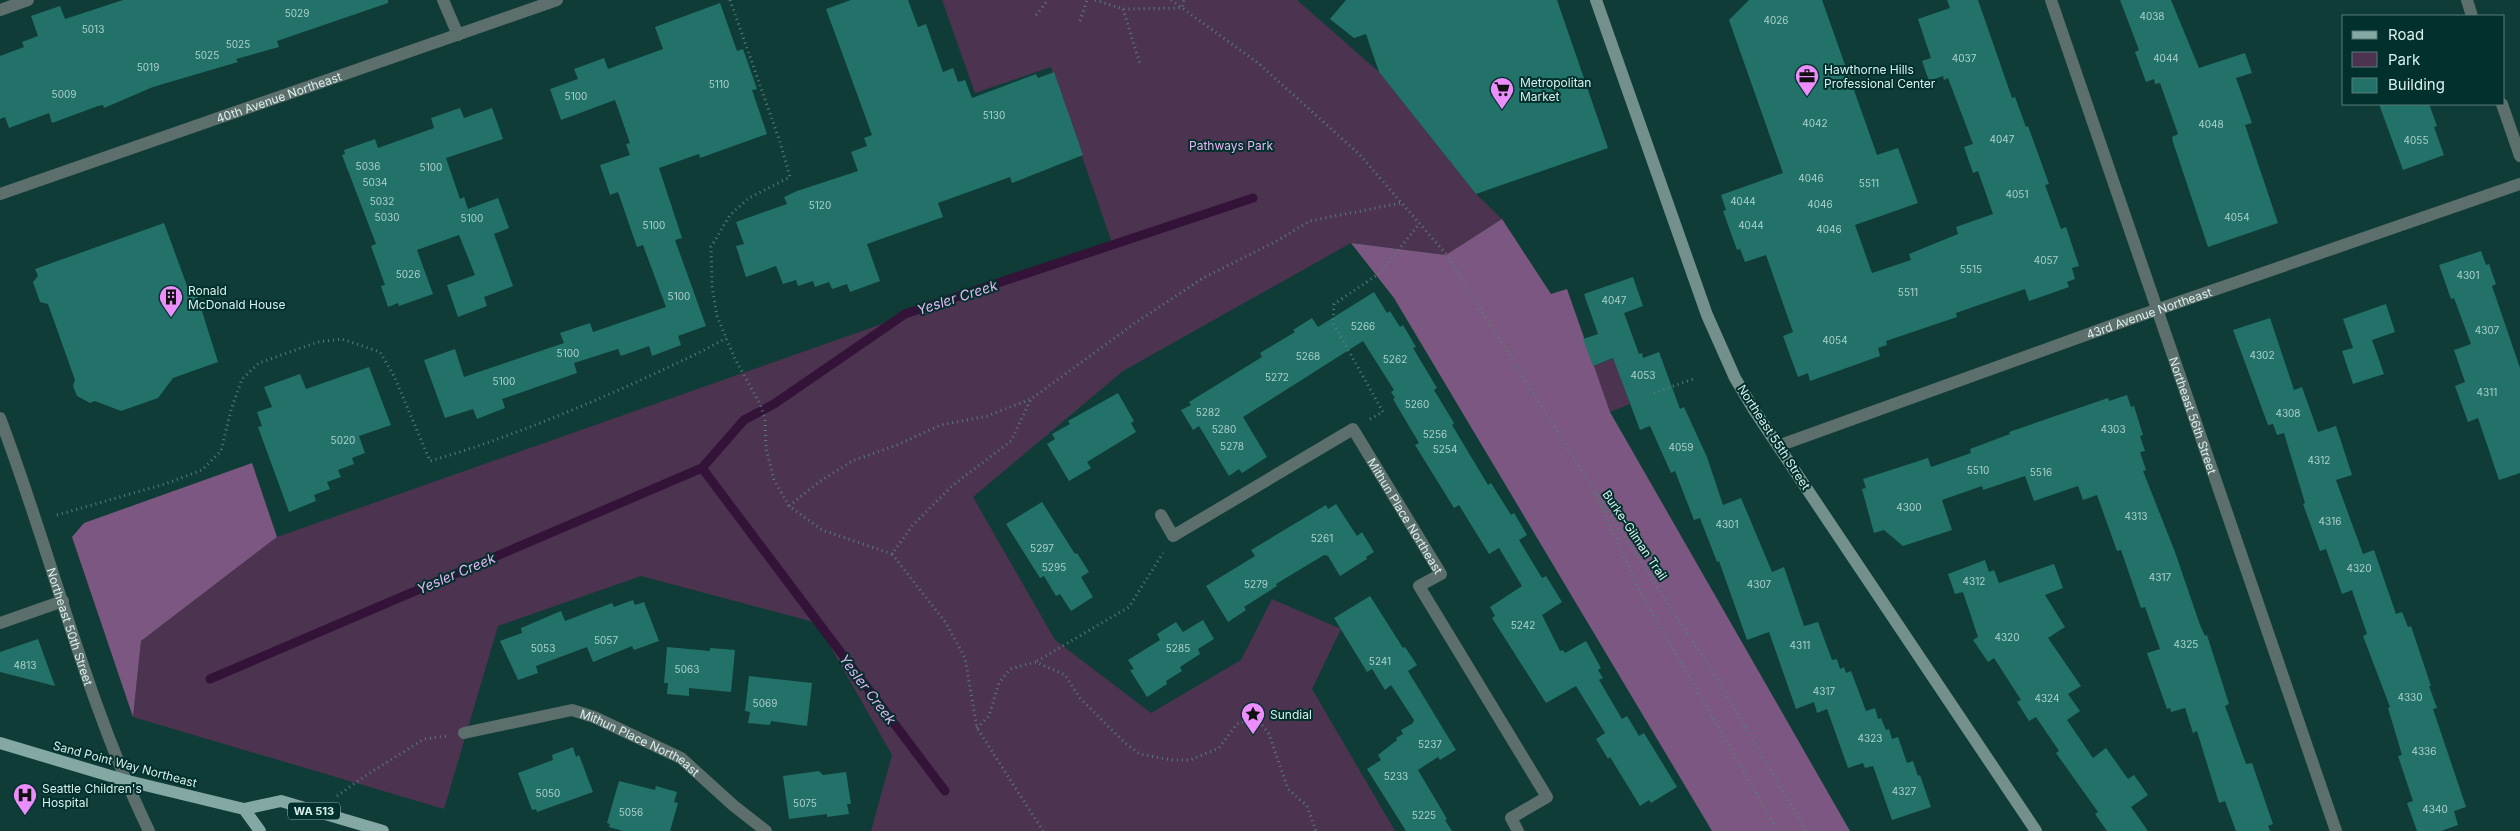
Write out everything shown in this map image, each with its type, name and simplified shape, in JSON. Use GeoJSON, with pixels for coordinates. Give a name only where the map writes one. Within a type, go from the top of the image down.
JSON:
{"type":"FeatureCollection","features":[{"type":"Feature","properties":{"kind":"main road","name":"Northeast 55th Street"},"geometry":{"type":"LineString","coordinates":[[1596,0],[1710,323],[1735,378],[1778,446],[2036,831]]}},
{"type":"Feature","properties":{"kind":"main road","name":"Sand Point Way Northeast"},"geometry":{"type":"LineString","coordinates":[[0,743],[124,780],[244,810],[281,801],[383,831]]}},
{"type":"Feature","properties":{"kind":"main road"},"geometry":{"type":"LineString","coordinates":[[244,810],[260,831]]}},
{"type":"Feature","properties":{"kind":"street"},"geometry":{"type":"LineString","coordinates":[[0,10],[28,0]]}},
{"type":"Feature","properties":{"kind":"street"},"geometry":{"type":"LineString","coordinates":[[443,0],[458,34]]}},
{"type":"Feature","properties":{"kind":"street","name":"40th Avenue Northeast"},"geometry":{"type":"LineString","coordinates":[[0,194],[557,0]]}},
{"type":"Feature","properties":{"kind":"street","name":"Northeast 56th Street"},"geometry":{"type":"LineString","coordinates":[[2051,0],[2336,831]]}},
{"type":"Feature","properties":{"kind":"street"},"geometry":{"type":"LineString","coordinates":[[2467,0],[2472,15]]}},
{"type":"Feature","properties":{"kind":"street"},"geometry":{"type":"LineString","coordinates":[[2502,105],[2520,156]]}},
{"type":"Feature","properties":{"kind":"street","name":"43rd Avenue Northeast"},"geometry":{"type":"LineString","coordinates":[[1778,446],[2157,310],[2520,184]]}},
{"type":"Feature","properties":{"kind":"street","name":"Northeast 50th Street"},"geometry":{"type":"LineString","coordinates":[[0,418],[124,780],[149,831]]}},
{"type":"Feature","properties":{"kind":"street"},"geometry":{"type":"LineString","coordinates":[[1161,515],[1173,536],[1353,429]]}},
{"type":"Feature","properties":{"kind":"street","name":"Mithun Place Northeast"},"geometry":{"type":"LineString","coordinates":[[1353,429],[1441,574],[1420,586],[1547,796],[1511,818],[1518,831]]}},
{"type":"Feature","properties":{"kind":"street"},"geometry":{"type":"LineString","coordinates":[[0,623],[63,601]]}},
{"type":"Feature","properties":{"kind":"street","name":"Mithun Place Northeast"},"geometry":{"type":"LineString","coordinates":[[464,734],[572,710],[594,717],[681,758],[734,806],[766,831]]}},
{"type":"Feature","properties":{"kind":"path"},"geometry":{"type":"LineString","coordinates":[[730,0],[780,142],[790,177],[749,198],[730,215],[712,247],[712,286],[717,316],[726,338],[760,404],[765,419],[766,448],[774,480],[789,506],[822,530],[892,554],[946,623],[965,658],[977,728],[1043,831]]}},
{"type":"Feature","properties":{"kind":"path"},"geometry":{"type":"LineString","coordinates":[[1036,15],[1048,0]]}},
{"type":"Feature","properties":{"kind":"path"},"geometry":{"type":"LineString","coordinates":[[1080,21],[1087,0]]}},
{"type":"Feature","properties":{"kind":"path"},"geometry":{"type":"LineString","coordinates":[[1095,0],[1122,9],[1182,8]]}},
{"type":"Feature","properties":{"kind":"path"},"geometry":{"type":"LineString","coordinates":[[1171,0],[1258,63],[1359,154],[1446,255],[1590,484]]}},
{"type":"Feature","properties":{"kind":"path"},"geometry":{"type":"LineString","coordinates":[[1182,8],[1184,0]]}},
{"type":"Feature","properties":{"kind":"path"},"geometry":{"type":"LineString","coordinates":[[1122,9],[1140,64]]}},
{"type":"Feature","properties":{"kind":"path"},"geometry":{"type":"LineString","coordinates":[[789,506],[818,482],[852,461],[896,445],[941,425],[987,416],[1032,398],[1135,323],[1203,278],[1275,242],[1310,221],[1401,203]]}},
{"type":"Feature","properties":{"kind":"path"},"geometry":{"type":"LineString","coordinates":[[1353,429],[1383,412],[1333,323],[1334,304],[1380,273],[1419,224]]}},
{"type":"Feature","properties":{"kind":"path"},"geometry":{"type":"LineString","coordinates":[[57,515],[165,484],[202,470],[221,451],[231,410],[242,378],[259,362],[318,342],[342,339],[380,352],[394,376],[430,461],[488,445],[602,398],[704,351],[726,338]]}},
{"type":"Feature","properties":{"kind":"path"},"geometry":{"type":"LineString","coordinates":[[1654,392],[1696,378]]}},
{"type":"Feature","properties":{"kind":"path"},"geometry":{"type":"LineString","coordinates":[[892,554],[912,526],[953,485],[1011,441],[1032,398]]}},
{"type":"Feature","properties":{"kind":"path","name":"Burke-Gilman Trail"},"geometry":{"type":"LineString","coordinates":[[1590,484],[1641,593],[1778,831]]}},
{"type":"Feature","properties":{"kind":"path","name":"Burke-Gilman Trail"},"geometry":{"type":"LineString","coordinates":[[1590,484],[1718,680],[1806,831]]}},
{"type":"Feature","properties":{"kind":"path"},"geometry":{"type":"LineString","coordinates":[[977,728],[989,716],[999,683],[1010,669],[1036,662],[1129,607],[1173,536]]}},
{"type":"Feature","properties":{"kind":"path"},"geometry":{"type":"LineString","coordinates":[[1036,662],[1065,674],[1080,698],[1119,738],[1140,754],[1172,760],[1190,760],[1219,748],[1237,724],[1256,717],[1269,734],[1288,789],[1307,806],[1316,831]]}},
{"type":"Feature","properties":{"kind":"path"},"geometry":{"type":"LineString","coordinates":[[317,812],[364,776],[424,739],[464,734]]}},
{"type":"Feature","properties":{"kind":"green space","name":"Pathways Park"},"geometry":{"type":"Polygon","coordinates":[[[942,0],[1297,0],[1379,72],[1476,194],[1502,219],[1447,255],[1351,243],[1123,371],[973,497],[1055,640],[1151,713],[1241,660],[1272,599],[1341,629],[1312,689],[1395,831],[871,831],[892,755],[817,623],[641,576],[498,626],[444,809],[133,717],[141,641],[277,537],[1112,243],[1051,67],[975,93],[942,0]]]}},
{"type":"Feature","properties":{"kind":"green space"},"geometry":{"type":"Polygon","coordinates":[[[1614,358],[1630,404],[1610,412],[1593,366],[1614,358]]]}},
{"type":"Feature","properties":{"kind":"shaded area"},"geometry":{"type":"Polygon","coordinates":[[[1502,219],[1551,294],[1567,289],[1610,412],[1850,831],[1712,831],[1394,298],[1351,243],[1446,255],[1502,219]]]}},
{"type":"Feature","properties":{"kind":"shaded area"},"geometry":{"type":"Polygon","coordinates":[[[252,463],[277,537],[141,641],[133,717],[72,537],[84,523],[252,463]]]}},
{"type":"Feature","properties":{"kind":"building"},"geometry":{"type":"Polygon","coordinates":[[[123,0],[388,0],[388,3],[277,41],[279,47],[236,59],[238,62],[153,87],[104,108],[103,105],[98,106],[52,123],[49,113],[9,128],[5,117],[0,119],[0,56],[24,47],[22,42],[38,36],[31,16],[60,6],[65,19],[123,0]]]}},
{"type":"Feature","properties":{"kind":"building"},"geometry":{"type":"Polygon","coordinates":[[[851,0],[908,0],[918,27],[926,24],[943,72],[953,68],[958,82],[965,80],[972,98],[1036,74],[1038,78],[1054,72],[1083,155],[1012,183],[1010,177],[938,203],[943,217],[867,244],[880,281],[850,292],[847,284],[832,289],[829,282],[815,287],[813,281],[798,286],[796,280],[783,284],[776,266],[746,277],[736,246],[744,244],[736,222],[787,204],[784,197],[797,191],[858,171],[851,152],[867,146],[864,138],[872,135],[826,9],[851,0]]]}},
{"type":"Feature","properties":{"kind":"building","name":"Metropolitan Market"},"geometry":{"type":"Polygon","coordinates":[[[1346,0],[1557,0],[1608,148],[1476,194],[1379,72],[1366,34],[1354,38],[1330,19],[1346,0]]]}},
{"type":"Feature","properties":{"kind":"building"},"geometry":{"type":"Polygon","coordinates":[[[1749,0],[1822,0],[1877,155],[1898,148],[1918,203],[1855,225],[1872,273],[1911,260],[1909,254],[1958,234],[1956,227],[1993,214],[1978,171],[1973,173],[1964,147],[1973,144],[1948,78],[1944,80],[1943,76],[1929,81],[1922,61],[1931,58],[1918,19],[1950,8],[1947,0],[1978,0],[2012,98],[2015,97],[2026,127],[2028,126],[2049,184],[2045,185],[2061,229],[2066,227],[2079,266],[2072,268],[2075,279],[2067,282],[2069,287],[2029,301],[2025,289],[1956,313],[1957,317],[1886,341],[1887,345],[1878,348],[1880,356],[1810,381],[1808,373],[1798,377],[1783,336],[1793,332],[1766,255],[1745,262],[1740,249],[1737,250],[1723,211],[1726,210],[1721,195],[1783,173],[1729,20],[1749,0]]]}},
{"type":"Feature","properties":{"kind":"building"},"geometry":{"type":"Polygon","coordinates":[[[2120,0],[2171,0],[2199,68],[2245,53],[2252,73],[2236,78],[2252,123],[2245,125],[2278,223],[2208,247],[2173,142],[2172,137],[2178,134],[2160,83],[2155,84],[2154,79],[2146,82],[2135,52],[2139,50],[2120,0]]]}},
{"type":"Feature","properties":{"kind":"building"},"geometry":{"type":"Polygon","coordinates":[[[720,3],[737,51],[743,49],[757,89],[752,90],[767,134],[700,158],[699,154],[659,168],[682,238],[675,240],[706,326],[678,336],[681,345],[652,356],[649,346],[621,356],[618,349],[574,363],[577,373],[502,399],[505,408],[477,419],[473,409],[445,418],[424,360],[455,349],[464,377],[564,343],[560,333],[590,323],[593,332],[666,307],[643,245],[637,247],[618,192],[610,195],[600,165],[630,155],[626,144],[630,143],[615,100],[561,120],[550,89],[578,79],[574,69],[604,58],[608,69],[663,49],[655,27],[720,3]]]}},
{"type":"Feature","properties":{"kind":"building"},"geometry":{"type":"Polygon","coordinates":[[[2379,105],[2429,105],[2437,126],[2434,127],[2444,155],[2403,170],[2379,105]]]}},
{"type":"Feature","properties":{"kind":"building"},"geometry":{"type":"Polygon","coordinates":[[[460,108],[464,118],[492,108],[503,139],[446,158],[460,199],[464,197],[468,209],[498,198],[509,228],[494,234],[513,286],[484,297],[487,306],[458,317],[447,285],[475,275],[459,235],[417,250],[433,294],[399,306],[398,303],[388,307],[381,286],[385,285],[371,246],[376,244],[342,155],[345,154],[344,150],[375,139],[378,148],[434,128],[431,118],[460,108]]]}},
{"type":"Feature","properties":{"kind":"building","name":"Ronald McDonald House"},"geometry":{"type":"Polygon","coordinates":[[[164,223],[190,294],[196,292],[218,362],[173,378],[158,398],[121,411],[95,401],[90,403],[77,396],[73,386],[75,380],[48,304],[40,302],[33,282],[38,276],[35,269],[164,223]]]}},
{"type":"Feature","properties":{"kind":"building"},"geometry":{"type":"Polygon","coordinates":[[[2481,251],[2486,265],[2489,264],[2496,284],[2492,286],[2520,368],[2520,473],[2499,480],[2478,418],[2468,422],[2455,386],[2465,382],[2454,350],[2471,344],[2454,298],[2451,299],[2439,265],[2481,251]]]}},
{"type":"Feature","properties":{"kind":"building"},"geometry":{"type":"Polygon","coordinates":[[[1633,277],[1643,306],[1624,313],[1639,354],[1642,353],[1643,358],[1659,352],[1680,409],[1684,407],[1707,457],[1723,505],[1741,498],[1772,572],[1784,567],[1804,626],[1818,622],[1832,660],[1837,659],[1840,669],[1844,667],[1846,673],[1851,671],[1866,711],[1875,708],[1878,719],[1881,718],[1886,730],[1889,729],[1892,739],[1898,737],[1907,763],[1913,761],[1931,807],[1892,820],[1873,766],[1865,768],[1863,763],[1848,768],[1827,709],[1817,713],[1814,702],[1796,709],[1769,632],[1747,640],[1719,561],[1717,562],[1700,518],[1694,520],[1675,471],[1671,473],[1650,426],[1640,430],[1613,358],[1593,366],[1583,339],[1598,334],[1584,294],[1633,277]]]}},
{"type":"Feature","properties":{"kind":"building"},"geometry":{"type":"Polygon","coordinates":[[[1374,292],[1387,313],[1390,311],[1400,327],[1403,325],[1416,347],[1413,348],[1437,388],[1434,390],[1454,423],[1452,425],[1488,485],[1491,483],[1511,515],[1514,513],[1527,535],[1519,540],[1542,578],[1546,576],[1562,602],[1542,615],[1560,651],[1563,650],[1565,653],[1586,641],[1601,668],[1598,670],[1603,678],[1599,680],[1622,719],[1627,716],[1639,736],[1644,733],[1677,787],[1651,803],[1649,800],[1640,806],[1610,757],[1608,759],[1596,739],[1605,733],[1576,686],[1546,703],[1492,618],[1495,616],[1490,607],[1522,586],[1499,548],[1489,554],[1459,505],[1454,508],[1415,445],[1419,443],[1393,399],[1395,398],[1391,392],[1394,390],[1363,341],[1243,417],[1267,457],[1242,473],[1239,469],[1229,476],[1199,426],[1193,430],[1181,410],[1191,405],[1189,402],[1262,357],[1260,353],[1295,332],[1293,330],[1312,318],[1318,327],[1374,292]]]}},
{"type":"Feature","properties":{"kind":"building"},"geometry":{"type":"Polygon","coordinates":[[[2386,304],[2395,332],[2372,340],[2384,374],[2353,384],[2342,351],[2353,348],[2343,319],[2386,304]]]}},
{"type":"Feature","properties":{"kind":"building"},"geometry":{"type":"Polygon","coordinates":[[[2270,318],[2294,390],[2302,387],[2318,432],[2336,426],[2352,475],[2336,480],[2363,554],[2374,550],[2396,614],[2402,612],[2408,627],[2411,626],[2431,686],[2429,686],[2437,708],[2433,709],[2466,807],[2454,811],[2458,825],[2441,831],[2417,831],[2407,803],[2413,801],[2398,756],[2402,755],[2388,708],[2390,707],[2363,636],[2367,634],[2352,590],[2342,594],[2326,549],[2320,551],[2303,504],[2305,503],[2284,433],[2277,435],[2273,424],[2268,425],[2233,330],[2270,318]]]}},
{"type":"Feature","properties":{"kind":"building"},"geometry":{"type":"Polygon","coordinates":[[[369,367],[391,425],[359,436],[365,453],[352,458],[354,464],[338,470],[341,477],[327,482],[330,489],[314,495],[316,501],[289,512],[258,427],[262,426],[257,412],[272,407],[264,387],[300,374],[306,389],[369,367]]]}},
{"type":"Feature","properties":{"kind":"building"},"geometry":{"type":"Polygon","coordinates":[[[1118,393],[1134,421],[1131,423],[1136,432],[1087,462],[1091,468],[1069,481],[1047,444],[1055,439],[1052,434],[1070,424],[1068,421],[1118,393]]]}},
{"type":"Feature","properties":{"kind":"building"},"geometry":{"type":"Polygon","coordinates":[[[2127,395],[2131,407],[2134,406],[2143,435],[2140,436],[2145,451],[2140,452],[2146,470],[2143,471],[2175,552],[2200,625],[2205,636],[2207,635],[2229,704],[2225,706],[2246,764],[2252,763],[2273,824],[2268,826],[2270,831],[2236,831],[2225,801],[2219,803],[2197,731],[2193,733],[2185,708],[2171,712],[2170,708],[2167,709],[2147,653],[2160,649],[2145,607],[2141,608],[2121,550],[2117,551],[2097,495],[2083,500],[2078,486],[2034,501],[2025,476],[1983,490],[1982,486],[1942,500],[1952,530],[1903,546],[1884,530],[1874,533],[1862,489],[1866,488],[1863,479],[1928,458],[1931,467],[1971,453],[1970,449],[2010,434],[2009,432],[2108,398],[2109,401],[2127,395]]]}},
{"type":"Feature","properties":{"kind":"building"},"geometry":{"type":"Polygon","coordinates":[[[1042,502],[1075,554],[1077,553],[1089,572],[1081,577],[1093,597],[1071,611],[1060,594],[1056,596],[1044,576],[1040,578],[1006,524],[1042,502]]]}},
{"type":"Feature","properties":{"kind":"building"},"geometry":{"type":"Polygon","coordinates":[[[1336,504],[1357,536],[1362,532],[1374,552],[1366,557],[1367,559],[1340,576],[1328,556],[1324,555],[1276,584],[1277,586],[1244,607],[1246,610],[1228,622],[1206,586],[1255,556],[1251,550],[1326,505],[1328,509],[1336,504]]]}},
{"type":"Feature","properties":{"kind":"building"},"geometry":{"type":"Polygon","coordinates":[[[1985,560],[1989,572],[1994,570],[1999,583],[2054,564],[2063,588],[2045,595],[2065,627],[2048,638],[2081,686],[2068,694],[2080,711],[2067,720],[2093,758],[2106,748],[2128,779],[2134,775],[2148,795],[2131,807],[2148,831],[2107,831],[2095,814],[2098,812],[2056,753],[2059,751],[2036,717],[2029,721],[2017,702],[2021,700],[1994,658],[1988,662],[1973,640],[1978,637],[1963,592],[1955,594],[1948,574],[1985,560]]]}},
{"type":"Feature","properties":{"kind":"building"},"geometry":{"type":"Polygon","coordinates":[[[1370,596],[1403,648],[1405,647],[1417,665],[1408,671],[1456,750],[1440,760],[1438,757],[1418,770],[1452,831],[1406,831],[1367,769],[1381,760],[1378,755],[1397,740],[1396,738],[1403,734],[1401,730],[1413,723],[1414,720],[1391,685],[1385,690],[1372,669],[1367,672],[1334,618],[1370,596]]]}},
{"type":"Feature","properties":{"kind":"building"},"geometry":{"type":"Polygon","coordinates":[[[633,600],[635,605],[644,602],[659,641],[634,650],[632,646],[593,662],[587,647],[536,666],[538,673],[518,680],[500,641],[522,633],[521,628],[561,611],[565,621],[612,603],[614,607],[633,600]]]}},
{"type":"Feature","properties":{"kind":"building"},"geometry":{"type":"Polygon","coordinates":[[[1203,620],[1214,639],[1198,649],[1200,654],[1180,667],[1182,671],[1166,681],[1167,684],[1147,697],[1130,670],[1134,669],[1128,660],[1160,640],[1157,634],[1176,622],[1183,632],[1203,620]]]}},
{"type":"Feature","properties":{"kind":"building"},"geometry":{"type":"Polygon","coordinates":[[[38,639],[55,686],[0,672],[0,652],[38,639]]]}},
{"type":"Feature","properties":{"kind":"building"},"geometry":{"type":"Polygon","coordinates":[[[667,647],[710,651],[710,648],[735,650],[731,692],[689,688],[689,696],[667,694],[668,683],[664,683],[667,647]]]}},
{"type":"Feature","properties":{"kind":"building"},"geometry":{"type":"Polygon","coordinates":[[[749,676],[812,683],[807,726],[771,721],[770,725],[748,723],[750,712],[745,711],[749,676]]]}},
{"type":"Feature","properties":{"kind":"building"},"geometry":{"type":"Polygon","coordinates":[[[573,747],[576,757],[579,755],[593,792],[537,812],[536,809],[532,810],[518,773],[553,760],[552,755],[573,747]]]}},
{"type":"Feature","properties":{"kind":"building"},"geometry":{"type":"Polygon","coordinates":[[[819,771],[823,775],[846,772],[851,804],[847,804],[849,814],[827,817],[827,814],[789,819],[783,776],[819,771]]]}},
{"type":"Feature","properties":{"kind":"building"},"geometry":{"type":"Polygon","coordinates":[[[619,781],[655,790],[656,786],[677,792],[674,802],[678,803],[670,831],[623,831],[609,827],[610,824],[607,823],[619,781]]]}},
{"type":"Feature","properties":{"kind":"waterway","name":"Yesler Creek"},"geometry":{"type":"LineString","coordinates":[[702,468],[744,420],[774,404],[905,314],[1253,198]]}},
{"type":"Feature","properties":{"kind":"waterway","name":"Yesler Creek"},"geometry":{"type":"LineString","coordinates":[[210,679],[702,468],[945,791]]}},
{"type":"Feature","properties":{"kind":"place","name":"Hawthorne Hills Professional Center"},"geometry":{"type":"Point","coordinates":[1807,97]}},
{"type":"Feature","properties":{"kind":"place","name":"Metropolitan Market"},"geometry":{"type":"Point","coordinates":[1502,110]}},
{"type":"Feature","properties":{"kind":"place","name":"Ronald McDonald House"},"geometry":{"type":"Point","coordinates":[171,318]}},
{"type":"Feature","properties":{"kind":"place","name":"Sundial"},"geometry":{"type":"Point","coordinates":[1253,735]}},
{"type":"Feature","properties":{"kind":"place","name":"Seattle Children's Hospital"},"geometry":{"type":"Point","coordinates":[25,816]}}]}
